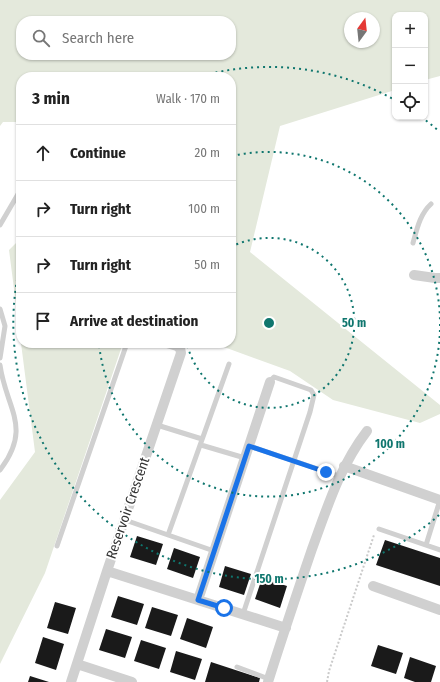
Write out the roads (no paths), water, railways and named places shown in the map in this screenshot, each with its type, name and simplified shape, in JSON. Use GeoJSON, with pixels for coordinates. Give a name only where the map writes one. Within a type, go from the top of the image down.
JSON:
{"type":"FeatureCollection","features":[{"type":"Feature","properties":{"kind":"street"},"geometry":{"type":"LineString","coordinates":[[414,274],[440,278]]}},
{"type":"Feature","properties":{"kind":"street","name":"Reservoir Crescent"},"geometry":{"type":"LineString","coordinates":[[71,682],[181,353],[180,348]]}},
{"type":"Feature","properties":{"kind":"street"},"geometry":{"type":"LineString","coordinates":[[198,600],[270,382]]}},
{"type":"Feature","properties":{"kind":"street"},"geometry":{"type":"LineString","coordinates":[[268,681],[339,476],[367,431]]}},
{"type":"Feature","properties":{"kind":"street"},"geometry":{"type":"LineString","coordinates":[[344,466],[440,500]]}},
{"type":"Feature","properties":{"kind":"street"},"geometry":{"type":"LineString","coordinates":[[107,571],[286,628]]}},
{"type":"Feature","properties":{"kind":"street"},"geometry":{"type":"LineString","coordinates":[[373,586],[440,610]]}},
{"type":"Feature","properties":{"kind":"street"},"geometry":{"type":"LineString","coordinates":[[77,664],[132,682]]}},
{"type":"Feature","properties":{"kind":"lane"},"geometry":{"type":"LineString","coordinates":[[0,225],[16,198]]}},
{"type":"Feature","properties":{"kind":"lane"},"geometry":{"type":"LineString","coordinates":[[413,243],[425,210],[431,204]]}},
{"type":"Feature","properties":{"kind":"lane"},"geometry":{"type":"LineString","coordinates":[[0,309],[5,326],[0,358]]}},
{"type":"Feature","properties":{"kind":"lane"},"geometry":{"type":"LineString","coordinates":[[57,546],[125,348]]}},
{"type":"Feature","properties":{"kind":"lane"},"geometry":{"type":"LineString","coordinates":[[168,535],[229,364]]}},
{"type":"Feature","properties":{"kind":"lane"},"geometry":{"type":"LineString","coordinates":[[0,365],[2,378],[15,416],[17,432],[15,446],[1,469]]}},
{"type":"Feature","properties":{"kind":"lane"},"geometry":{"type":"LineString","coordinates":[[243,614],[314,397],[314,392],[311,390],[277,378],[271,379],[270,382]]}},
{"type":"Feature","properties":{"kind":"lane"},"geometry":{"type":"LineString","coordinates":[[157,425],[202,439]]}},
{"type":"Feature","properties":{"kind":"lane"},"geometry":{"type":"LineString","coordinates":[[201,445],[245,458]]}},
{"type":"Feature","properties":{"kind":"lane"},"geometry":{"type":"LineString","coordinates":[[249,446],[339,476]]}},
{"type":"Feature","properties":{"kind":"lane"},"geometry":{"type":"LineString","coordinates":[[426,545],[440,500]]}},
{"type":"Feature","properties":{"kind":"lane"},"geometry":{"type":"LineString","coordinates":[[125,520],[214,551]]}},
{"type":"Feature","properties":{"kind":"lane"},"geometry":{"type":"LineString","coordinates":[[379,529],[440,550]]}},
{"type":"Feature","properties":{"kind":"lane"},"geometry":{"type":"LineString","coordinates":[[237,667],[268,681]]}}]}
